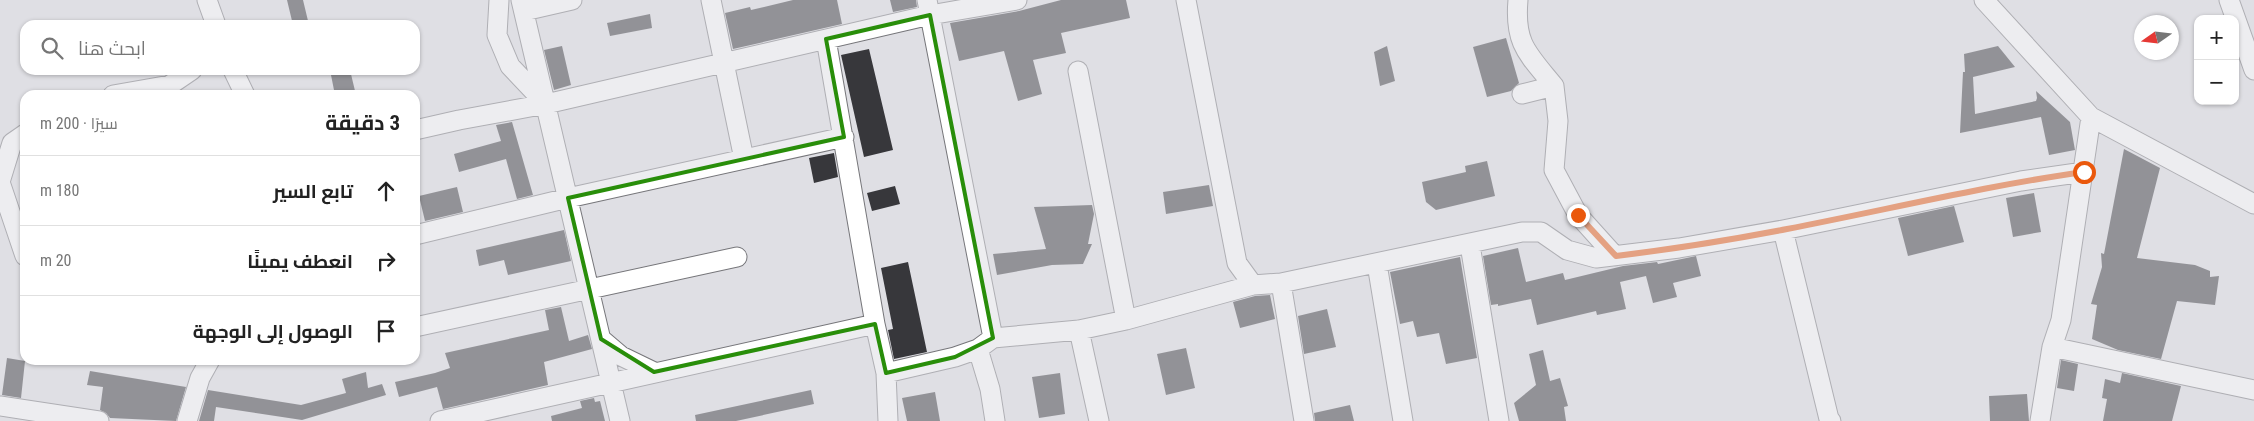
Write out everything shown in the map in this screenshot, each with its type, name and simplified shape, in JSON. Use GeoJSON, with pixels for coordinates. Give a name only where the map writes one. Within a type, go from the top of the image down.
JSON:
{"type":"FeatureCollection","features":[{"type":"Feature","properties":{"kind":"street"},"geometry":{"type":"LineString","coordinates":[[499,0],[497,35],[510,66],[546,104]]}},
{"type":"Feature","properties":{"kind":"street"},"geometry":{"type":"LineString","coordinates":[[572,0],[522,5],[620,421]]}},
{"type":"Feature","properties":{"kind":"street"},"geometry":{"type":"LineString","coordinates":[[711,0],[744,159]]}},
{"type":"Feature","properties":{"kind":"street"},"geometry":{"type":"LineString","coordinates":[[420,129],[546,104],[826,39],[928,7],[1017,0]]}},
{"type":"Feature","properties":{"kind":"street"},"geometry":{"type":"LineString","coordinates":[[1186,0],[1237,263],[1253,285]]}},
{"type":"Feature","properties":{"kind":"street"},"geometry":{"type":"LineString","coordinates":[[1518,0],[1518,29],[1524,49],[1554,86],[1558,121],[1554,170],[1578,215],[1616,256]]}},
{"type":"Feature","properties":{"kind":"street"},"geometry":{"type":"LineString","coordinates":[[1984,0],[2091,117],[2254,204]]}},
{"type":"Feature","properties":{"kind":"street"},"geometry":{"type":"LineString","coordinates":[[2230,0],[2254,68]]}},
{"type":"Feature","properties":{"kind":"street"},"geometry":{"type":"LineString","coordinates":[[928,7],[986,344],[995,421]]}},
{"type":"Feature","properties":{"kind":"street"},"geometry":{"type":"LineString","coordinates":[[826,39],[875,324],[886,373],[888,421]]}},
{"type":"Feature","properties":{"kind":"street"},"geometry":{"type":"LineString","coordinates":[[1078,71],[1126,320]]}},
{"type":"Feature","properties":{"kind":"street"},"geometry":{"type":"LineString","coordinates":[[169,90],[186,75]]}},
{"type":"Feature","properties":{"kind":"street"},"geometry":{"type":"LineString","coordinates":[[235,75],[243,90]]}},
{"type":"Feature","properties":{"kind":"street"},"geometry":{"type":"LineString","coordinates":[[1522,94],[1554,86]]}},
{"type":"Feature","properties":{"kind":"street"},"geometry":{"type":"LineString","coordinates":[[2040,421],[2052,347],[2061,320],[2091,117]]}},
{"type":"Feature","properties":{"kind":"street"},"geometry":{"type":"LineString","coordinates":[[420,234],[568,198],[844,137]]}},
{"type":"Feature","properties":{"kind":"street"},"geometry":{"type":"LineString","coordinates":[[19,221],[0,182],[12,144],[20,138]]}},
{"type":"Feature","properties":{"kind":"street"},"geometry":{"type":"LineString","coordinates":[[886,373],[955,357],[986,344],[1079,330],[1126,320],[1253,285],[1281,283],[1470,245],[1522,232],[1541,232],[1567,250],[1596,258],[1616,256],[1679,248],[1783,230],[2021,181],[2084,172]]}},
{"type":"Feature","properties":{"kind":"street"},"geometry":{"type":"LineString","coordinates":[[1783,230],[1831,421]]}},
{"type":"Feature","properties":{"kind":"street"},"geometry":{"type":"LineString","coordinates":[[1470,245],[1500,421]]}},
{"type":"Feature","properties":{"kind":"street"},"geometry":{"type":"LineString","coordinates":[[420,326],[737,257]]}},
{"type":"Feature","properties":{"kind":"street"},"geometry":{"type":"LineString","coordinates":[[1377,264],[1403,421]]}},
{"type":"Feature","properties":{"kind":"street"},"geometry":{"type":"LineString","coordinates":[[1281,283],[1304,421]]}},
{"type":"Feature","properties":{"kind":"street"},"geometry":{"type":"LineString","coordinates":[[440,421],[875,324]]}},
{"type":"Feature","properties":{"kind":"street"},"geometry":{"type":"LineString","coordinates":[[1079,330],[1099,421]]}},
{"type":"Feature","properties":{"kind":"street"},"geometry":{"type":"LineString","coordinates":[[601,339],[621,356],[654,372]]}},
{"type":"Feature","properties":{"kind":"street"},"geometry":{"type":"LineString","coordinates":[[2052,347],[2254,390]]}},
{"type":"Feature","properties":{"kind":"street"},"geometry":{"type":"LineString","coordinates":[[187,421],[200,378],[207,365]]}},
{"type":"Feature","properties":{"kind":"street"},"geometry":{"type":"LineString","coordinates":[[0,406],[98,421]]}},
{"type":"Feature","properties":{"kind":"highlighted area"},"geometry":{"type":"Polygon","coordinates":[[[930,15],[993,338],[955,357],[886,373],[875,324],[654,372],[601,339],[568,198],[844,137],[826,39],[930,15]]]}},
{"type":"Feature","properties":{"kind":"building"},"geometry":{"type":"Polygon","coordinates":[[[287,0],[303,0],[308,20],[292,20],[287,0]]]}},
{"type":"Feature","properties":{"kind":"building"},"geometry":{"type":"Polygon","coordinates":[[[793,0],[837,0],[842,24],[733,49],[725,13],[750,7],[751,10],[793,0]]]}},
{"type":"Feature","properties":{"kind":"building"},"geometry":{"type":"Polygon","coordinates":[[[890,0],[916,0],[917,7],[893,12],[890,0]]]}},
{"type":"Feature","properties":{"kind":"building"},"geometry":{"type":"Polygon","coordinates":[[[1061,0],[1126,0],[1130,18],[1061,33],[1066,53],[1033,60],[1042,94],[1018,101],[1004,51],[959,61],[950,23],[1019,11],[1061,0]]]}},
{"type":"Feature","properties":{"kind":"building"},"geometry":{"type":"Polygon","coordinates":[[[650,14],[652,28],[610,36],[607,23],[650,14]]]}},
{"type":"Feature","properties":{"kind":"building"},"geometry":{"type":"Polygon","coordinates":[[[1506,38],[1519,83],[1511,91],[1487,97],[1473,47],[1506,38]]]}},
{"type":"Feature","properties":{"kind":"building"},"geometry":{"type":"Polygon","coordinates":[[[562,46],[571,85],[554,90],[544,50],[562,46]]]}},
{"type":"Feature","properties":{"kind":"building"},"geometry":{"type":"Polygon","coordinates":[[[1387,46],[1395,81],[1380,86],[1374,52],[1387,46]]]}},
{"type":"Feature","properties":{"kind":"building"},"geometry":{"type":"Polygon","coordinates":[[[1998,46],[2015,67],[1973,77],[1975,114],[2036,101],[2036,91],[2070,122],[2075,150],[2049,155],[2041,117],[1960,133],[1963,72],[1965,72],[1964,54],[1998,46]]]}},
{"type":"Feature","properties":{"kind":"building"},"geometry":{"type":"Polygon","coordinates":[[[869,49],[893,150],[864,157],[841,55],[869,49]]]}},
{"type":"Feature","properties":{"kind":"building"},"geometry":{"type":"Polygon","coordinates":[[[331,75],[351,75],[355,90],[334,90],[331,75]]]}},
{"type":"Feature","properties":{"kind":"building"},"geometry":{"type":"Polygon","coordinates":[[[512,122],[533,195],[517,199],[506,159],[459,172],[454,154],[501,141],[496,125],[512,122]]]}},
{"type":"Feature","properties":{"kind":"building"},"geometry":{"type":"Polygon","coordinates":[[[2124,149],[2160,168],[2137,258],[2195,265],[2210,271],[2210,277],[2219,276],[2215,305],[2177,301],[2161,359],[2118,350],[2092,339],[2097,305],[2091,304],[2102,267],[2101,253],[2104,254],[2124,149]]]}},
{"type":"Feature","properties":{"kind":"building"},"geometry":{"type":"Polygon","coordinates":[[[834,153],[838,177],[814,183],[809,158],[834,153]]]}},
{"type":"Feature","properties":{"kind":"building"},"geometry":{"type":"Polygon","coordinates":[[[1487,161],[1495,196],[1436,210],[1426,202],[1422,182],[1466,172],[1465,166],[1487,161]]]}},
{"type":"Feature","properties":{"kind":"building"},"geometry":{"type":"Polygon","coordinates":[[[1209,185],[1213,206],[1166,214],[1163,192],[1209,185]]]}},
{"type":"Feature","properties":{"kind":"building"},"geometry":{"type":"Polygon","coordinates":[[[895,186],[900,204],[872,211],[867,193],[895,186]]]}},
{"type":"Feature","properties":{"kind":"building"},"geometry":{"type":"Polygon","coordinates":[[[457,187],[463,212],[425,221],[420,196],[457,187]]]}},
{"type":"Feature","properties":{"kind":"building"},"geometry":{"type":"Polygon","coordinates":[[[2034,193],[2041,232],[2013,237],[2006,198],[2034,193]]]}},
{"type":"Feature","properties":{"kind":"building"},"geometry":{"type":"Polygon","coordinates":[[[1092,205],[1094,214],[1088,244],[1092,244],[1083,264],[1052,265],[997,275],[993,254],[1046,249],[1034,207],[1092,205]]]}},
{"type":"Feature","properties":{"kind":"building"},"geometry":{"type":"Polygon","coordinates":[[[1954,206],[1964,242],[1908,256],[1898,218],[1954,206]]]}},
{"type":"Feature","properties":{"kind":"building"},"geometry":{"type":"Polygon","coordinates":[[[564,230],[571,261],[508,275],[504,260],[479,266],[476,250],[564,230]]]}},
{"type":"Feature","properties":{"kind":"building"},"geometry":{"type":"Polygon","coordinates":[[[1518,248],[1526,282],[1563,273],[1565,280],[1623,266],[1657,262],[1658,264],[1696,256],[1701,276],[1673,283],[1677,297],[1653,303],[1646,276],[1620,282],[1626,309],[1597,315],[1596,311],[1537,325],[1531,299],[1498,306],[1498,304],[1491,305],[1483,256],[1518,248]]]}},
{"type":"Feature","properties":{"kind":"building"},"geometry":{"type":"Polygon","coordinates":[[[1460,257],[1477,358],[1446,364],[1439,333],[1417,337],[1413,321],[1400,324],[1390,272],[1460,257]]]}},
{"type":"Feature","properties":{"kind":"building"},"geometry":{"type":"Polygon","coordinates":[[[908,262],[927,352],[894,359],[888,330],[893,329],[881,268],[908,262]]]}},
{"type":"Feature","properties":{"kind":"building"},"geometry":{"type":"Polygon","coordinates":[[[1270,295],[1275,319],[1240,328],[1233,302],[1255,296],[1270,295]]]}},
{"type":"Feature","properties":{"kind":"building"},"geometry":{"type":"Polygon","coordinates":[[[561,307],[569,341],[588,335],[592,349],[544,362],[548,385],[443,409],[437,387],[399,397],[395,382],[450,368],[445,353],[549,330],[545,310],[561,307]]]}},
{"type":"Feature","properties":{"kind":"building"},"geometry":{"type":"Polygon","coordinates":[[[1327,309],[1336,347],[1304,354],[1298,316],[1327,309]]]}},
{"type":"Feature","properties":{"kind":"building"},"geometry":{"type":"Polygon","coordinates":[[[1186,348],[1195,388],[1166,395],[1157,354],[1186,348]]]}},
{"type":"Feature","properties":{"kind":"building"},"geometry":{"type":"Polygon","coordinates":[[[1543,350],[1550,381],[1560,378],[1568,406],[1564,407],[1566,421],[1519,421],[1514,403],[1536,385],[1529,354],[1543,350]]]}},
{"type":"Feature","properties":{"kind":"building"},"geometry":{"type":"Polygon","coordinates":[[[7,358],[20,360],[20,365],[25,365],[21,398],[2,395],[7,358]]]}},
{"type":"Feature","properties":{"kind":"building"},"geometry":{"type":"Polygon","coordinates":[[[2061,360],[2078,364],[2074,391],[2057,388],[2061,360]]]}},
{"type":"Feature","properties":{"kind":"building"},"geometry":{"type":"Polygon","coordinates":[[[90,371],[186,387],[176,421],[110,418],[100,410],[103,387],[87,385],[90,371]]]}},
{"type":"Feature","properties":{"kind":"building"},"geometry":{"type":"Polygon","coordinates":[[[366,372],[368,388],[382,384],[386,395],[302,420],[216,407],[214,421],[199,421],[208,390],[301,405],[346,393],[342,379],[366,372]]]}},
{"type":"Feature","properties":{"kind":"building"},"geometry":{"type":"Polygon","coordinates":[[[1060,373],[1065,414],[1039,418],[1032,377],[1060,373]]]}},
{"type":"Feature","properties":{"kind":"building"},"geometry":{"type":"Polygon","coordinates":[[[2122,373],[2181,386],[2172,421],[2103,421],[2107,399],[2102,398],[2105,379],[2120,383],[2122,373]]]}},
{"type":"Feature","properties":{"kind":"building"},"geometry":{"type":"Polygon","coordinates":[[[811,390],[814,404],[736,421],[696,421],[695,415],[811,390]]]}},
{"type":"Feature","properties":{"kind":"building"},"geometry":{"type":"Polygon","coordinates":[[[935,392],[940,421],[907,421],[902,398],[935,392]]]}},
{"type":"Feature","properties":{"kind":"building"},"geometry":{"type":"Polygon","coordinates":[[[2027,394],[2029,421],[1990,421],[1989,396],[2027,394]]]}},
{"type":"Feature","properties":{"kind":"building"},"geometry":{"type":"Polygon","coordinates":[[[594,398],[595,402],[600,401],[605,421],[552,421],[551,416],[582,408],[580,401],[594,398]]]}},
{"type":"Feature","properties":{"kind":"building"},"geometry":{"type":"Polygon","coordinates":[[[1350,405],[1354,421],[1315,421],[1314,413],[1350,405]]]}},
{"type":"Feature","properties":{"kind":"route"},"geometry":{"type":"LineString","coordinates":[[1578,215],[1616,256],[1679,248],[1786,229],[2021,181],[2084,172]]}}]}
